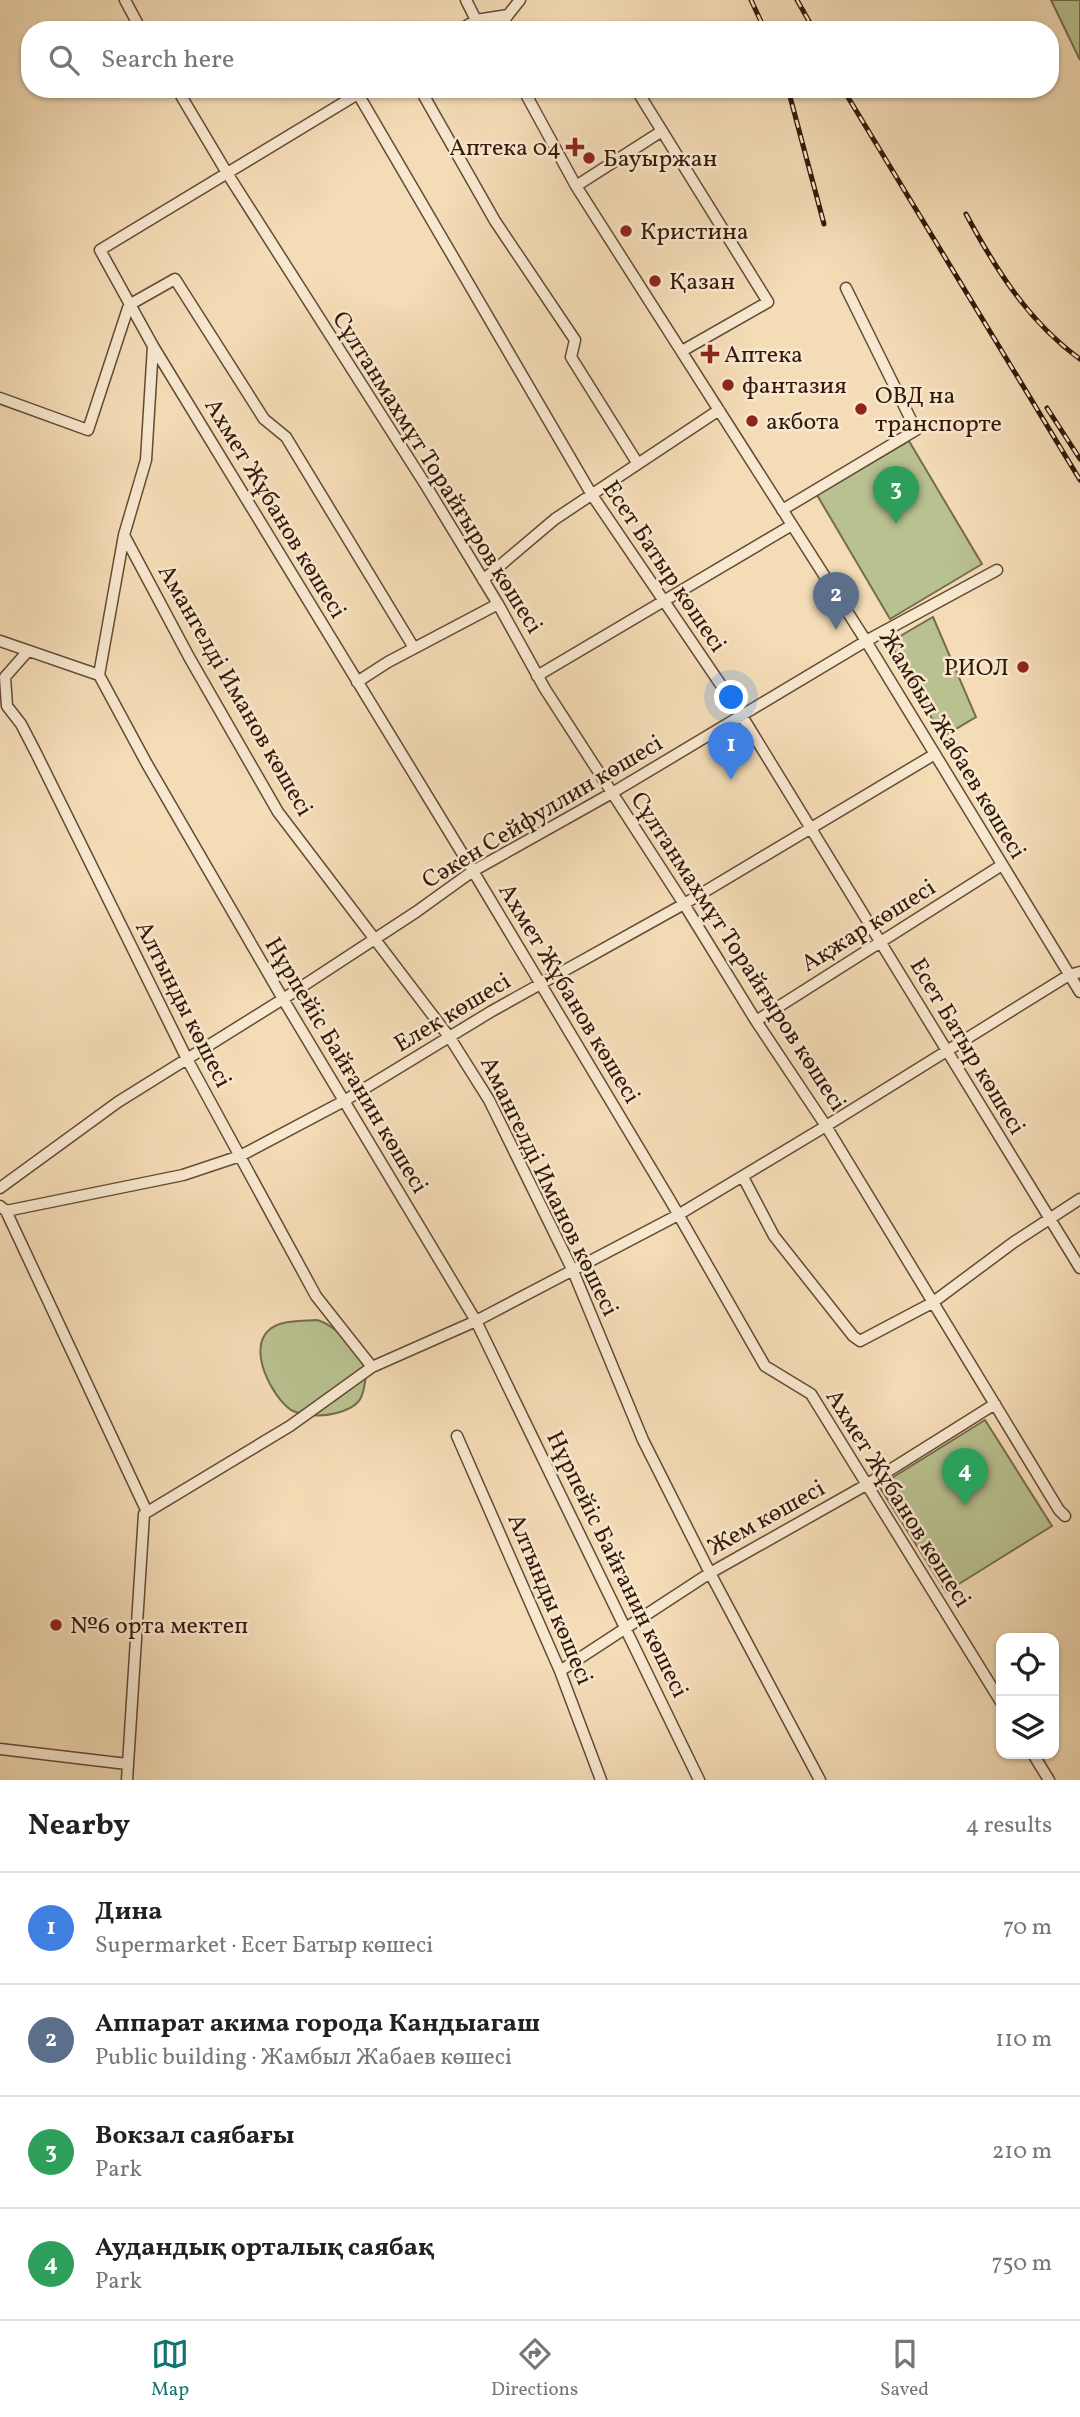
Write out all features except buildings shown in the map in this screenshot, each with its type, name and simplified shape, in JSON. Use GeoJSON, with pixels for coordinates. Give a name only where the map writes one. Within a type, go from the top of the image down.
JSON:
{"type":"FeatureCollection","features":[{"type":"Feature","properties":{"kind":"street"},"geometry":{"type":"LineString","coordinates":[[125,0],[136,21]]}},
{"type":"Feature","properties":{"kind":"street"},"geometry":{"type":"LineString","coordinates":[[466,0],[476,20],[508,15]]}},
{"type":"Feature","properties":{"kind":"street"},"geometry":{"type":"LineString","coordinates":[[504,21],[520,0]]}},
{"type":"Feature","properties":{"kind":"street","name":"Сұлтанмахмұт Торайғыров көшесі"},"geometry":{"type":"LineString","coordinates":[[182,98],[227,173],[425,484],[498,604],[537,676],[756,1021],[826,1126],[932,1303],[1065,1516]]}},
{"type":"Feature","properties":{"kind":"street"},"geometry":{"type":"LineString","coordinates":[[227,173],[352,98]]}},
{"type":"Feature","properties":{"kind":"street","name":"Есет Батыр көшесі"},"geometry":{"type":"LineString","coordinates":[[365,98],[592,495],[742,716],[1080,1268]]}},
{"type":"Feature","properties":{"kind":"street"},"geometry":{"type":"LineString","coordinates":[[425,98],[495,221],[575,340],[570,357],[638,464]]}},
{"type":"Feature","properties":{"kind":"street","name":"Жамбыл Жабаев көшесі"},"geometry":{"type":"LineString","coordinates":[[528,98],[576,186],[866,641],[1002,864],[1075,974],[1080,992]]}},
{"type":"Feature","properties":{"kind":"street"},"geometry":{"type":"LineString","coordinates":[[642,98],[768,302],[682,351]]}},
{"type":"Feature","properties":{"kind":"street"},"geometry":{"type":"LineString","coordinates":[[576,186],[662,131]]}},
{"type":"Feature","properties":{"kind":"street","name":"Ахмет Жұбанов көшесі"},"geometry":{"type":"LineString","coordinates":[[227,173],[100,250],[153,346],[473,871],[765,1366],[811,1394],[997,1696]]}},
{"type":"Feature","properties":{"kind":"street"},"geometry":{"type":"LineString","coordinates":[[0,398],[88,430],[129,305],[175,279],[264,419],[286,437],[414,648]]}},
{"type":"Feature","properties":{"kind":"street"},"geometry":{"type":"LineString","coordinates":[[782,510],[916,430],[846,288]]}},
{"type":"Feature","properties":{"kind":"street"},"geometry":{"type":"LineString","coordinates":[[0,641],[99,675],[124,535],[146,460],[153,346]]}},
{"type":"Feature","properties":{"kind":"street"},"geometry":{"type":"LineString","coordinates":[[483,580],[555,519],[719,410]]}},
{"type":"Feature","properties":{"kind":"street"},"geometry":{"type":"LineString","coordinates":[[537,676],[792,525]]}},
{"type":"Feature","properties":{"kind":"street","name":"Амангелді Иманов көшесі"},"geometry":{"type":"LineString","coordinates":[[124,535],[189,657],[278,812],[450,1038],[489,1100],[573,1271],[643,1440],[709,1573],[820,1780]]}},
{"type":"Feature","properties":{"kind":"street","name":"Сәкен Сейфуллин көшесі"},"geometry":{"type":"LineString","coordinates":[[0,1188],[118,1102],[283,999],[473,871],[612,793],[866,641],[997,570]]}},
{"type":"Feature","properties":{"kind":"street"},"geometry":{"type":"LineString","coordinates":[[357,682],[414,648],[498,604]]}},
{"type":"Feature","properties":{"kind":"street","name":"Алтынды көшесі"},"geometry":{"type":"LineString","coordinates":[[28,651],[5,677],[7,706],[21,724],[187,1059],[316,1296],[372,1367]]}},
{"type":"Feature","properties":{"kind":"street","name":"Нұрпейіс Байғанин көшесі"},"geometry":{"type":"LineString","coordinates":[[99,675],[283,999],[476,1321],[699,1780]]}},
{"type":"Feature","properties":{"kind":"street","name":"Елек көшесі"},"geometry":{"type":"LineString","coordinates":[[3,1208],[183,1175],[240,1156],[344,1101],[539,984],[684,904],[934,754]]}},
{"type":"Feature","properties":{"kind":"street","name":"Ақжар көшесі"},"geometry":{"type":"LineString","coordinates":[[756,1021],[1002,864]]}},
{"type":"Feature","properties":{"kind":"street"},"geometry":{"type":"LineString","coordinates":[[127,1780],[144,1514],[290,1426],[372,1367],[476,1321],[678,1215],[1075,974]]}},
{"type":"Feature","properties":{"kind":"street"},"geometry":{"type":"LineString","coordinates":[[743,1177],[774,1236],[853,1336],[860,1340],[932,1303],[1014,1242],[1080,1199]]}},
{"type":"Feature","properties":{"kind":"street"},"geometry":{"type":"LineString","coordinates":[[3,1208],[147,1512]]}},
{"type":"Feature","properties":{"kind":"street","name":"Жем көшесі"},"geometry":{"type":"LineString","coordinates":[[560,1671],[709,1573],[866,1485],[995,1404]]}},
{"type":"Feature","properties":{"kind":"street","name":"Алтынды көшесі"},"geometry":{"type":"LineString","coordinates":[[457,1436],[560,1671],[601,1780]]}},
{"type":"Feature","properties":{"kind":"street"},"geometry":{"type":"LineString","coordinates":[[0,1749],[127,1764]]}},
{"type":"Feature","properties":{"kind":"street"},"geometry":{"type":"LineString","coordinates":[[1036,1759],[1046,1779]]}},
{"type":"Feature","properties":{"kind":"green space"},"geometry":{"type":"Polygon","coordinates":[[[1051,0],[1080,0],[1080,60],[1051,0]]]}},
{"type":"Feature","properties":{"kind":"green space"},"geometry":{"type":"Polygon","coordinates":[[[909,441],[982,564],[890,619],[817,495],[909,441]]]}},
{"type":"Feature","properties":{"kind":"green space"},"geometry":{"type":"Polygon","coordinates":[[[933,617],[976,717],[942,737],[890,642],[933,617]]]}},
{"type":"Feature","properties":{"kind":"green space"},"geometry":{"type":"Polygon","coordinates":[[[316,1320],[345,1338],[367,1369],[361,1398],[354,1406],[336,1413],[309,1415],[291,1410],[276,1395],[265,1372],[260,1349],[263,1338],[274,1327],[297,1321],[316,1320]]]}},
{"type":"Feature","properties":{"kind":"green space"},"geometry":{"type":"Polygon","coordinates":[[[985,1420],[1052,1526],[946,1592],[879,1486],[985,1420]]]}},
{"type":"Feature","properties":{"kind":"railway"},"geometry":{"type":"LineString","coordinates":[[751,0],[761,21]]}},
{"type":"Feature","properties":{"kind":"railway"},"geometry":{"type":"LineString","coordinates":[[797,0],[809,21]]}},
{"type":"Feature","properties":{"kind":"railway"},"geometry":{"type":"LineString","coordinates":[[790,98],[824,224]]}},
{"type":"Feature","properties":{"kind":"railway"},"geometry":{"type":"LineString","coordinates":[[848,98],[1080,480]]}},
{"type":"Feature","properties":{"kind":"railway"},"geometry":{"type":"LineString","coordinates":[[966,214],[989,255],[1029,312],[1080,359]]}},
{"type":"Feature","properties":{"kind":"railway"},"geometry":{"type":"LineString","coordinates":[[1047,408],[1080,459]]}},
{"type":"Feature","properties":{"kind":"place","name":"Аптека 04"},"geometry":{"type":"Point","coordinates":[575,147]}},
{"type":"Feature","properties":{"kind":"place","name":"Бауыржан"},"geometry":{"type":"Point","coordinates":[589,158]}},
{"type":"Feature","properties":{"kind":"place","name":"Кристина"},"geometry":{"type":"Point","coordinates":[626,231]}},
{"type":"Feature","properties":{"kind":"place","name":"Қазан"},"geometry":{"type":"Point","coordinates":[655,281]}},
{"type":"Feature","properties":{"kind":"place","name":"Аптека"},"geometry":{"type":"Point","coordinates":[710,354]}},
{"type":"Feature","properties":{"kind":"place","name":"фантазия"},"geometry":{"type":"Point","coordinates":[728,385]}},
{"type":"Feature","properties":{"kind":"place","name":"ОВД на транспорте"},"geometry":{"type":"Point","coordinates":[861,409]}},
{"type":"Feature","properties":{"kind":"place","name":"акбота"},"geometry":{"type":"Point","coordinates":[752,421]}},
{"type":"Feature","properties":{"kind":"place","name":"Вокзал саябағы"},"geometry":{"type":"Point","coordinates":[896,524]}},
{"type":"Feature","properties":{"kind":"place","name":"Аппарат акима города Кандыагаш"},"geometry":{"type":"Point","coordinates":[836,630]}},
{"type":"Feature","properties":{"kind":"place","name":"РИОЛ"},"geometry":{"type":"Point","coordinates":[1023,667]}},
{"type":"Feature","properties":{"kind":"place","name":"Дина"},"geometry":{"type":"Point","coordinates":[731,780]}},
{"type":"Feature","properties":{"kind":"place","name":"Аудандық орталық саябақ"},"geometry":{"type":"Point","coordinates":[965,1506]}},
{"type":"Feature","properties":{"kind":"place","name":"№6 орта мектеп"},"geometry":{"type":"Point","coordinates":[56,1625]}}]}
